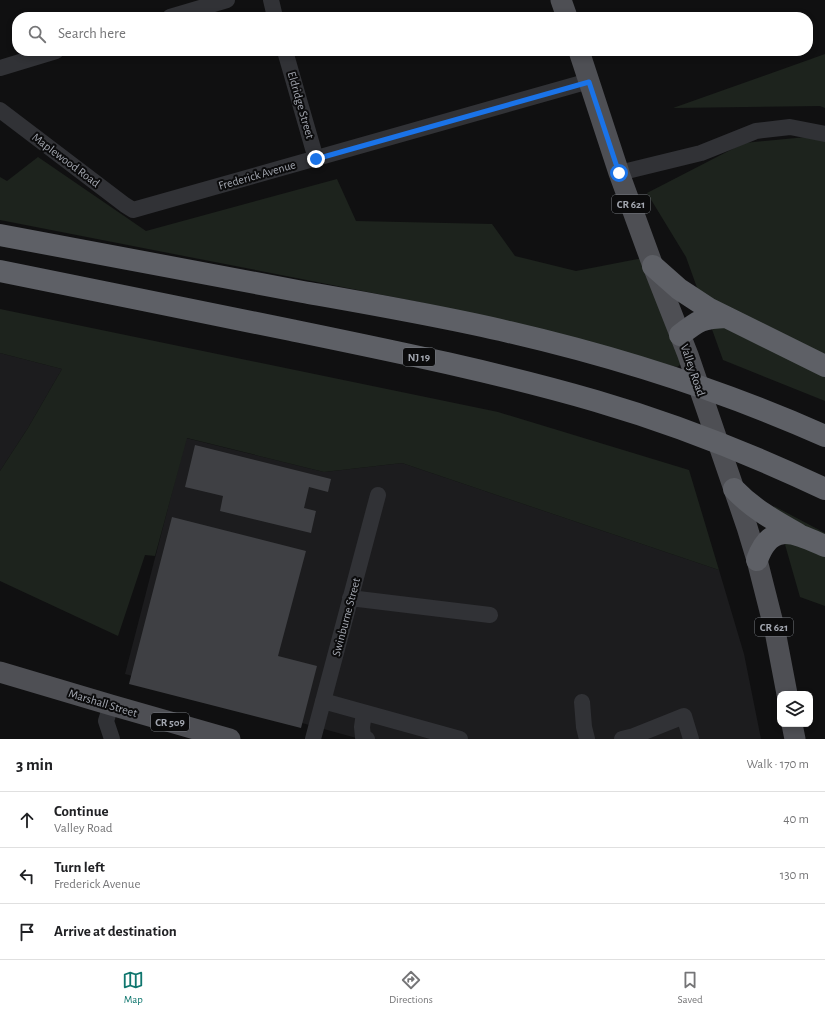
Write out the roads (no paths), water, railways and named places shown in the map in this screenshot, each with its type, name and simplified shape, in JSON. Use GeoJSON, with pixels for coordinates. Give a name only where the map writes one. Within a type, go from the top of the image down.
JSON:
{"type":"FeatureCollection","features":[{"type":"Feature","properties":{"kind":"highway"},"geometry":{"type":"LineString","coordinates":[[0,235],[405,310],[515,333],[602,356],[660,374],[762,410],[825,436]]}},
{"type":"Feature","properties":{"kind":"highway"},"geometry":{"type":"LineString","coordinates":[[653,266],[679,289],[708,308],[825,366]]}},
{"type":"Feature","properties":{"kind":"highway","name":"NJ 19"},"geometry":{"type":"LineString","coordinates":[[0,271],[347,341],[455,365],[548,388],[612,406],[695,434],[825,489]]}},
{"type":"Feature","properties":{"kind":"highway"},"geometry":{"type":"LineString","coordinates":[[680,335],[695,323],[708,317],[726,317]]}},
{"type":"Feature","properties":{"kind":"highway"},"geometry":{"type":"LineString","coordinates":[[732,482],[747,502],[761,513],[801,535],[825,546]]}},
{"type":"Feature","properties":{"kind":"highway"},"geometry":{"type":"LineString","coordinates":[[757,560],[761,548],[769,539],[779,534],[789,533],[801,535]]}},
{"type":"Feature","properties":{"kind":"main road"},"geometry":{"type":"LineString","coordinates":[[561,0],[565,12]]}},
{"type":"Feature","properties":{"kind":"main road","name":"Valley Road"},"geometry":{"type":"LineString","coordinates":[[580,56],[619,173],[653,266],[688,354],[732,482],[757,560],[786,691]]}},
{"type":"Feature","properties":{"kind":"main road","name":"Marshall Street"},"geometry":{"type":"LineString","coordinates":[[0,672],[230,739]]}},
{"type":"Feature","properties":{"kind":"main road"},"geometry":{"type":"LineString","coordinates":[[793,727],[795,739]]}},
{"type":"Feature","properties":{"kind":"street"},"geometry":{"type":"LineString","coordinates":[[187,12],[227,0]]}},
{"type":"Feature","properties":{"kind":"street"},"geometry":{"type":"LineString","coordinates":[[270,0],[274,12]]}},
{"type":"Feature","properties":{"kind":"street"},"geometry":{"type":"LineString","coordinates":[[0,68],[40,56]]}},
{"type":"Feature","properties":{"kind":"street","name":"Eldridge Street"},"geometry":{"type":"LineString","coordinates":[[286,56],[316,159]]}},
{"type":"Feature","properties":{"kind":"street","name":"Frederick Avenue"},"geometry":{"type":"LineString","coordinates":[[133,210],[589,82]]}},
{"type":"Feature","properties":{"kind":"street","name":"Maplewood Road"},"geometry":{"type":"LineString","coordinates":[[0,110],[133,210]]}},
{"type":"Feature","properties":{"kind":"street"},"geometry":{"type":"LineString","coordinates":[[619,173],[701,153],[756,131],[790,127],[825,134]]}},
{"type":"Feature","properties":{"kind":"street","name":"Swinburne Street"},"geometry":{"type":"LineString","coordinates":[[313,739],[378,495]]}},
{"type":"Feature","properties":{"kind":"street"},"geometry":{"type":"LineString","coordinates":[[350,598],[490,615]]}},
{"type":"Feature","properties":{"kind":"street"},"geometry":{"type":"LineString","coordinates":[[323,702],[460,739]]}},
{"type":"Feature","properties":{"kind":"street"},"geometry":{"type":"LineString","coordinates":[[582,702],[584,726],[587,739]]}},
{"type":"Feature","properties":{"kind":"street"},"geometry":{"type":"LineString","coordinates":[[110,705],[106,721],[112,739]]}},
{"type":"Feature","properties":{"kind":"street"},"geometry":{"type":"LineString","coordinates":[[364,713],[362,728],[363,737],[367,739]]}},
{"type":"Feature","properties":{"kind":"street"},"geometry":{"type":"LineString","coordinates":[[630,738],[684,716],[691,739]]}}]}
